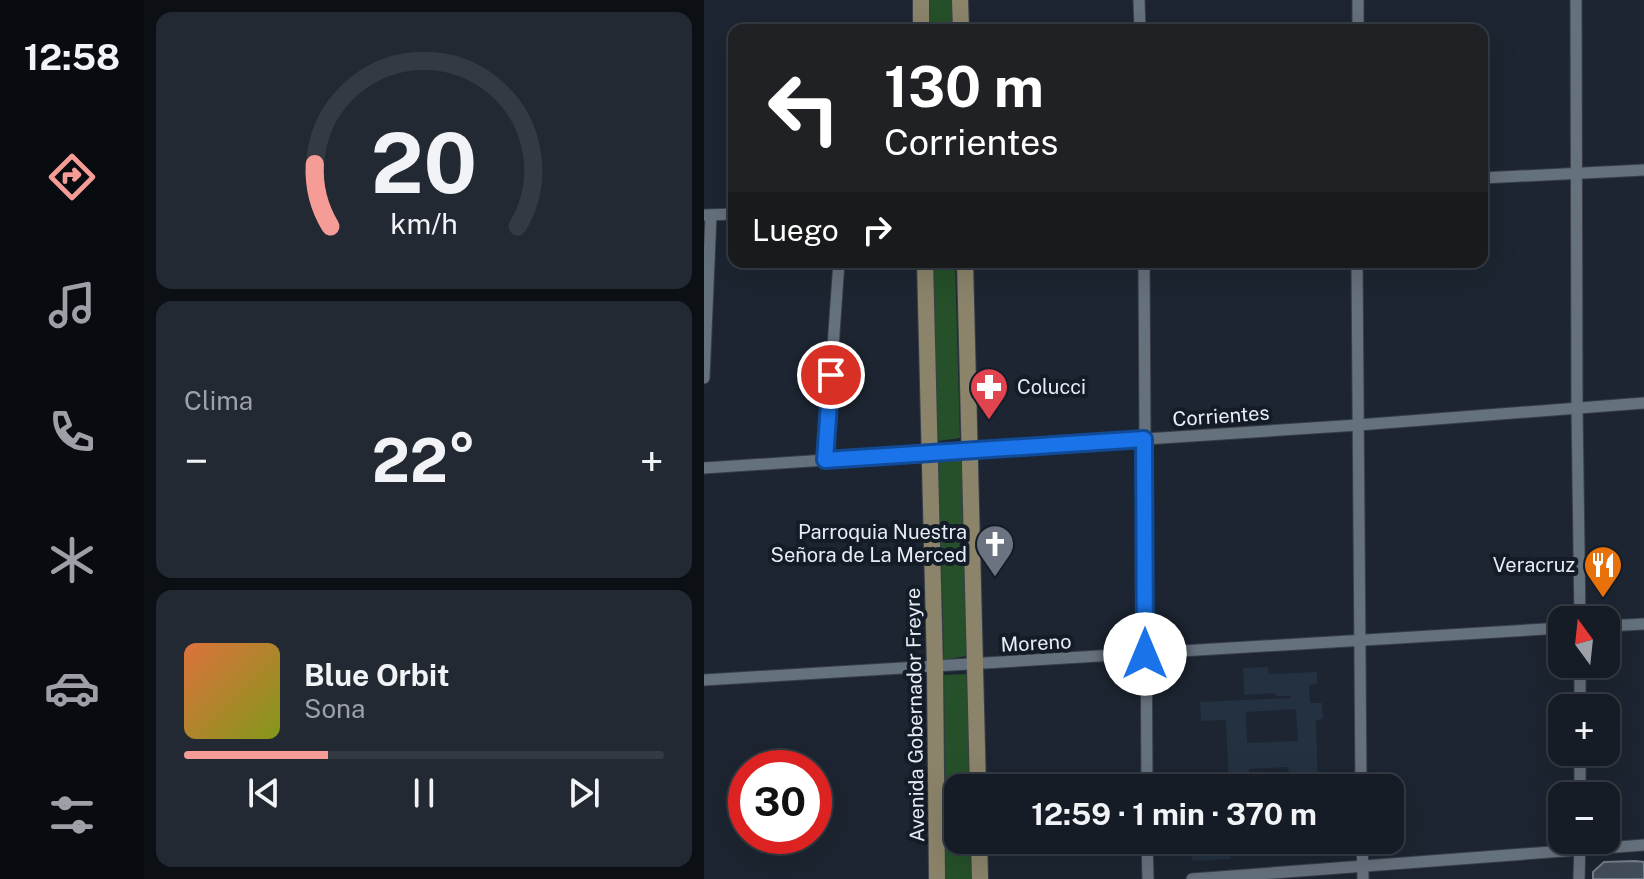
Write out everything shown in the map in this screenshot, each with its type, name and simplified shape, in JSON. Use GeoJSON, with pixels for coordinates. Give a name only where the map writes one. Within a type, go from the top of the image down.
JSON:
{"type":"FeatureCollection","features":[{"type":"Feature","properties":{"kind":"main road"},"geometry":{"type":"LineString","coordinates":[[921,0],[921,24]]}},
{"type":"Feature","properties":{"kind":"main road"},"geometry":{"type":"LineString","coordinates":[[960,0],[961,24]]}},
{"type":"Feature","properties":{"kind":"main road","name":"Avenida Gobernador Freyre"},"geometry":{"type":"LineString","coordinates":[[925,268],[937,879]]}},
{"type":"Feature","properties":{"kind":"main road"},"geometry":{"type":"LineString","coordinates":[[965,268],[978,774]]}},
{"type":"Feature","properties":{"kind":"main road"},"geometry":{"type":"LineString","coordinates":[[979,854],[980,879]]}},
{"type":"Feature","properties":{"kind":"street"},"geometry":{"type":"LineString","coordinates":[[1139,0],[1140,24]]}},
{"type":"Feature","properties":{"kind":"street"},"geometry":{"type":"LineString","coordinates":[[1358,0],[1358,24]]}},
{"type":"Feature","properties":{"kind":"street"},"geometry":{"type":"LineString","coordinates":[[1576,0],[1580,606]]}},
{"type":"Feature","properties":{"kind":"street"},"geometry":{"type":"LineString","coordinates":[[1488,178],[1644,170]]}},
{"type":"Feature","properties":{"kind":"street"},"geometry":{"type":"LineString","coordinates":[[704,378],[708,215],[728,214]]}},
{"type":"Feature","properties":{"kind":"street"},"geometry":{"type":"LineString","coordinates":[[825,460],[839,268]]}},
{"type":"Feature","properties":{"kind":"street"},"geometry":{"type":"LineString","coordinates":[[1144,268],[1147,774]]}},
{"type":"Feature","properties":{"kind":"street"},"geometry":{"type":"LineString","coordinates":[[1357,268],[1361,774]]}},
{"type":"Feature","properties":{"kind":"street","name":"Corrientes"},"geometry":{"type":"LineString","coordinates":[[704,468],[1644,403]]}},
{"type":"Feature","properties":{"kind":"street"},"geometry":{"type":"LineString","coordinates":[[1620,625],[1644,624]]}},
{"type":"Feature","properties":{"kind":"street","name":"Moreno"},"geometry":{"type":"LineString","coordinates":[[704,680],[1548,629]]}},
{"type":"Feature","properties":{"kind":"street"},"geometry":{"type":"LineString","coordinates":[[1620,845],[1644,845]]}},
{"type":"Feature","properties":{"kind":"street"},"geometry":{"type":"LineString","coordinates":[[1192,879],[1363,873],[1548,849]]}},
{"type":"Feature","properties":{"kind":"street"},"geometry":{"type":"LineString","coordinates":[[1147,854],[1148,879]]}},
{"type":"Feature","properties":{"kind":"street"},"geometry":{"type":"LineString","coordinates":[[1579,879],[1580,854]]}},
{"type":"Feature","properties":{"kind":"shaded area"},"geometry":{"type":"Polygon","coordinates":[[[1268,667],[1269,674],[1317,672],[1317,684],[1309,685],[1310,703],[1322,703],[1323,719],[1316,720],[1318,774],[1289,774],[1288,767],[1249,769],[1249,774],[1228,774],[1226,720],[1201,721],[1200,702],[1291,698],[1276,696],[1275,693],[1244,695],[1243,668],[1268,667]],[[1296,709],[1246,712],[1247,743],[1298,741],[1296,709]]]}},
{"type":"Feature","properties":{"kind":"shaded area"},"geometry":{"type":"Polygon","coordinates":[[[1192,854],[1230,854],[1230,859],[1192,861],[1192,854]]]}},
{"type":"Feature","properties":{"kind":"green space"},"geometry":{"type":"Polygon","coordinates":[[[929,0],[954,0],[954,24],[929,24],[929,0]]]}},
{"type":"Feature","properties":{"kind":"green space"},"geometry":{"type":"Polygon","coordinates":[[[931,268],[955,268],[960,438],[938,441],[931,268]]]}},
{"type":"Feature","properties":{"kind":"green space"},"geometry":{"type":"Polygon","coordinates":[[[938,459],[964,459],[966,656],[944,660],[938,459]]]}},
{"type":"Feature","properties":{"kind":"green space"},"geometry":{"type":"Polygon","coordinates":[[[967,674],[970,774],[944,774],[944,675],[967,674]]]}},
{"type":"Feature","properties":{"kind":"green space"},"geometry":{"type":"Polygon","coordinates":[[[945,854],[972,854],[973,879],[945,879],[945,854]]]}},
{"type":"Feature","properties":{"kind":"building"},"geometry":{"type":"Polygon","coordinates":[[[1604,862],[1644,862],[1644,879],[1593,879],[1593,872],[1604,862]]]}},
{"type":"Feature","properties":{"kind":"place","name":"Colucci"},"geometry":{"type":"Point","coordinates":[989,421]}},
{"type":"Feature","properties":{"kind":"place","name":"Parroquia Nuestra Señora de La Merced"},"geometry":{"type":"Point","coordinates":[995,578]}},
{"type":"Feature","properties":{"kind":"place","name":"Veracruz"},"geometry":{"type":"Point","coordinates":[1603,599]}},
{"type":"Feature","properties":{"kind":"route"},"geometry":{"type":"LineString","coordinates":[[831,375],[825,460],[1144,439],[1145,654]]}}]}
